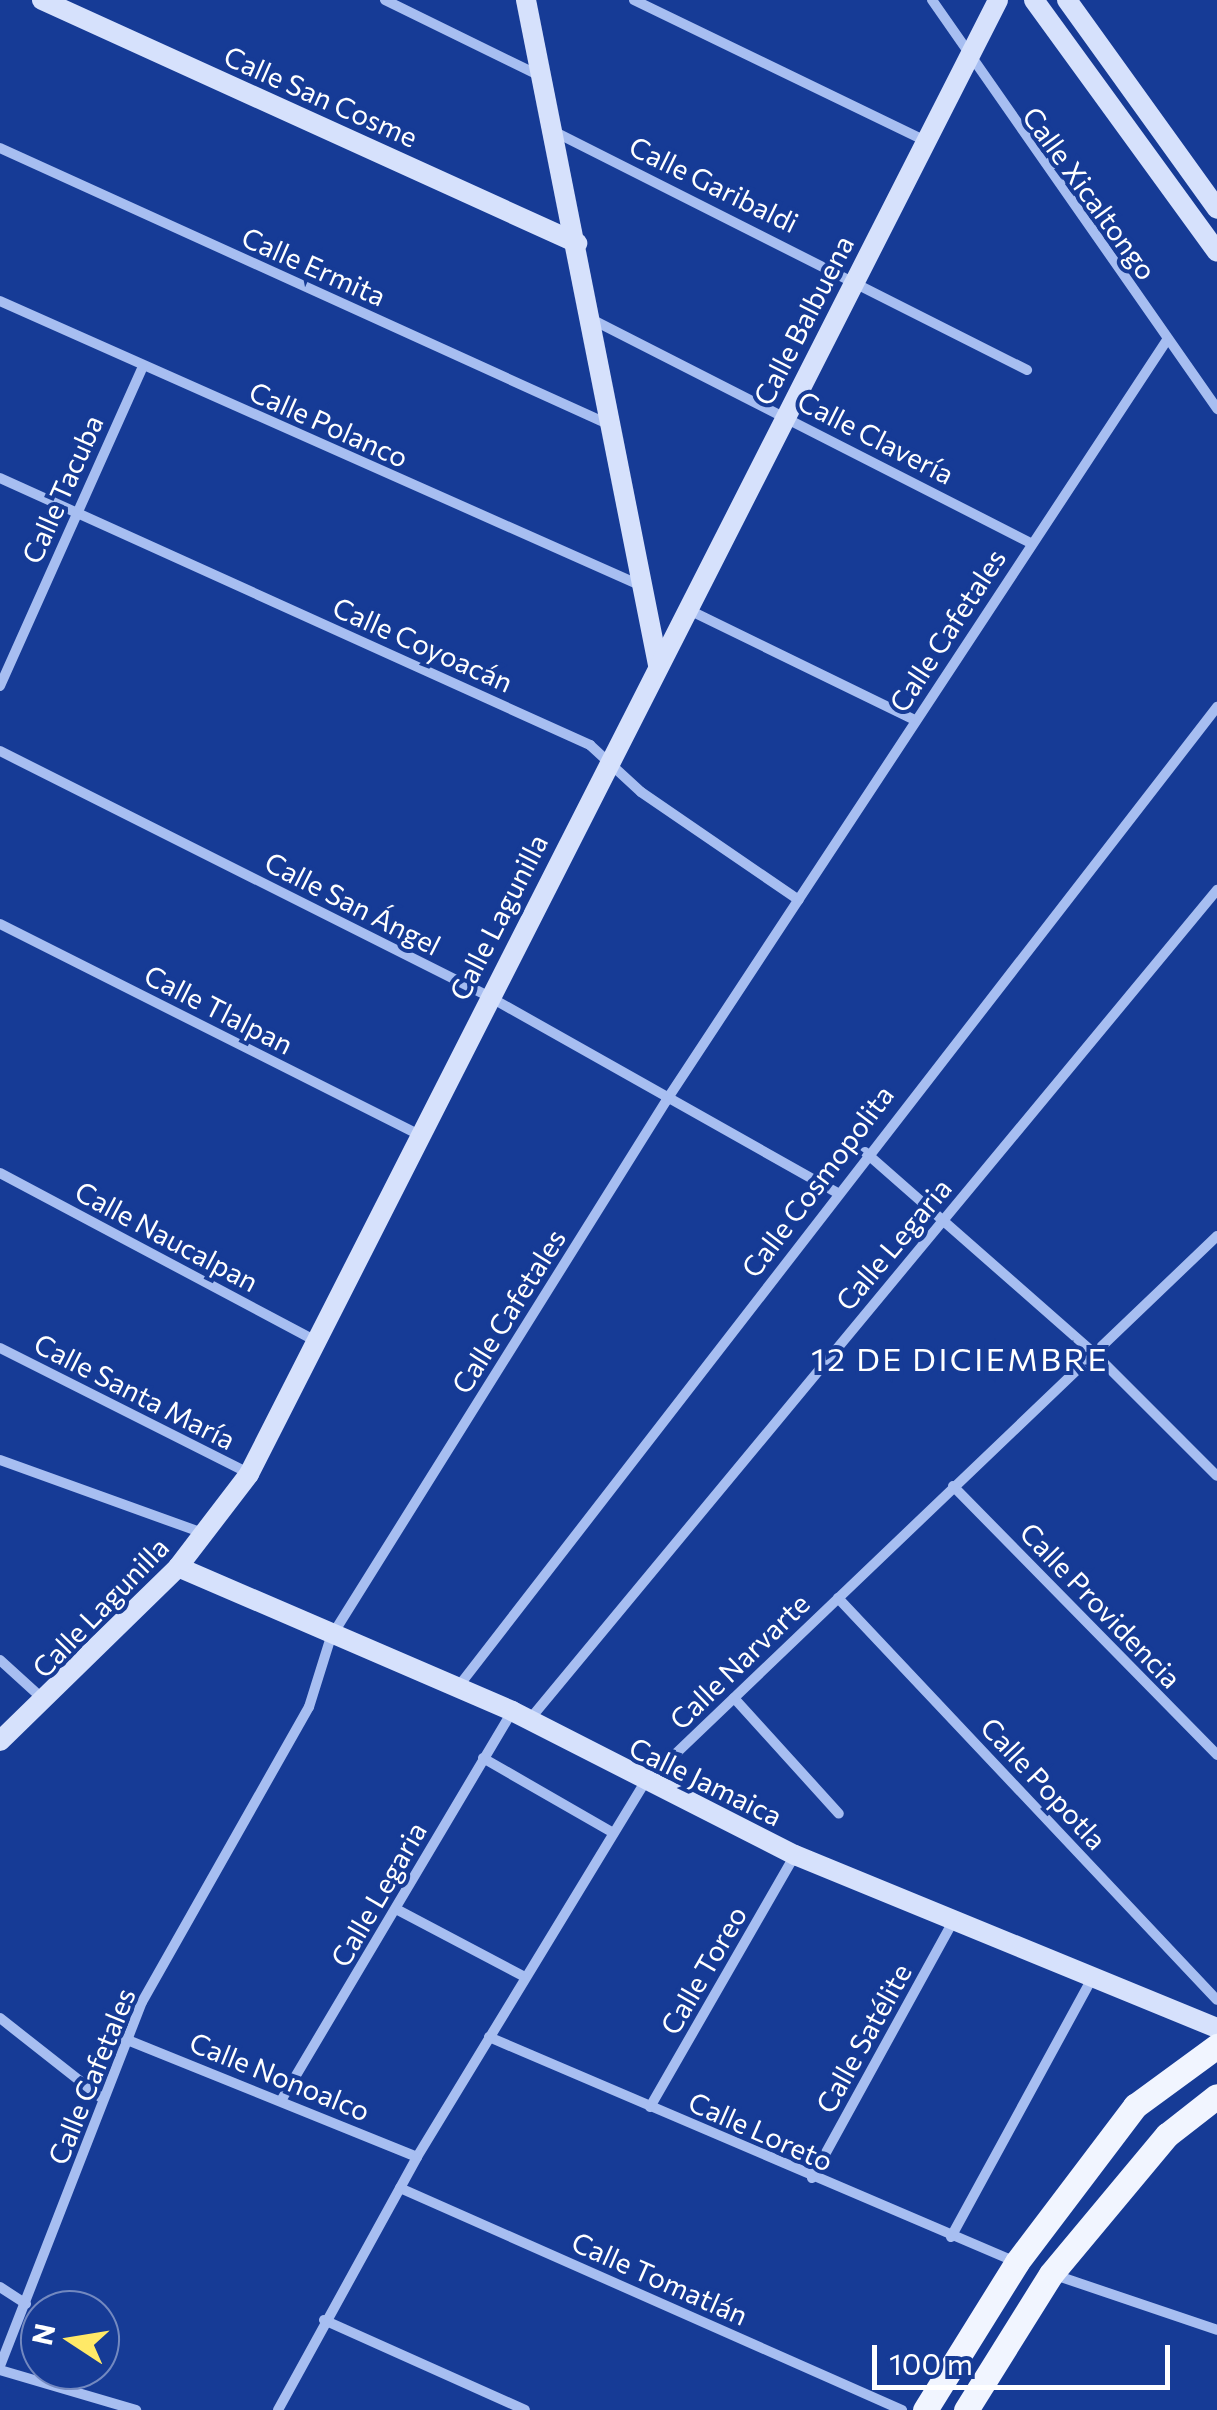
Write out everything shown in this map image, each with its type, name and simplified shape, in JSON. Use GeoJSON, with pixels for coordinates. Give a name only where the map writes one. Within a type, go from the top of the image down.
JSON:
{"type":"FeatureCollection","features":[{"type":"Feature","properties":{"kind":"main road"},"geometry":{"type":"LineString","coordinates":[[925,2410],[1018,2262],[1135,2106],[1217,2046]]}},
{"type":"Feature","properties":{"kind":"main road"},"geometry":{"type":"LineString","coordinates":[[966,2410],[1050,2274],[1166,2134],[1217,2096]]}},
{"type":"Feature","properties":{"kind":"street","name":"Calle San Cosme"},"geometry":{"type":"LineString","coordinates":[[42,0],[577,243]]}},
{"type":"Feature","properties":{"kind":"street"},"geometry":{"type":"LineString","coordinates":[[385,0],[541,76]]}},
{"type":"Feature","properties":{"kind":"street"},"geometry":{"type":"LineString","coordinates":[[526,0],[593,320],[609,424],[658,665]]}},
{"type":"Feature","properties":{"kind":"street"},"geometry":{"type":"LineString","coordinates":[[634,0],[926,141]]}},
{"type":"Feature","properties":{"kind":"street","name":"Calle Xicaltongo"},"geometry":{"type":"LineString","coordinates":[[932,0],[967,59],[1217,409]]}},
{"type":"Feature","properties":{"kind":"street","name":"Calle Balbuena"},"geometry":{"type":"LineString","coordinates":[[658,665],[998,0]]}},
{"type":"Feature","properties":{"kind":"street"},"geometry":{"type":"LineString","coordinates":[[1034,0],[1217,252]]}},
{"type":"Feature","properties":{"kind":"street"},"geometry":{"type":"LineString","coordinates":[[1067,0],[1217,209]]}},
{"type":"Feature","properties":{"kind":"street","name":"Calle Garibaldi"},"geometry":{"type":"LineString","coordinates":[[552,130],[856,278],[1027,370]]}},
{"type":"Feature","properties":{"kind":"street","name":"Calle Ermita"},"geometry":{"type":"LineString","coordinates":[[0,148],[609,424]]}},
{"type":"Feature","properties":{"kind":"street","name":"Calle Polanco"},"geometry":{"type":"LineString","coordinates":[[0,301],[642,586]]}},
{"type":"Feature","properties":{"kind":"street","name":"Calle Clavería"},"geometry":{"type":"LineString","coordinates":[[593,320],[1031,543]]}},
{"type":"Feature","properties":{"kind":"street","name":"Calle Cafetales"},"geometry":{"type":"LineString","coordinates":[[31,2290],[125,2039],[309,1707],[331,1637],[666,1101],[1167,340]]}},
{"type":"Feature","properties":{"kind":"street","name":"Calle Tacuba"},"geometry":{"type":"LineString","coordinates":[[0,686],[143,366]]}},
{"type":"Feature","properties":{"kind":"street","name":"Calle Coyoacán"},"geometry":{"type":"LineString","coordinates":[[0,478],[609,761],[799,900]]}},
{"type":"Feature","properties":{"kind":"street"},"geometry":{"type":"LineString","coordinates":[[687,609],[915,720]]}},
{"type":"Feature","properties":{"kind":"street","name":"Calle Lagunilla"},"geometry":{"type":"LineString","coordinates":[[0,1741],[46,1702],[208,1535],[249,1474],[312,1339],[658,665]]}},
{"type":"Feature","properties":{"kind":"street","name":"Calle Cosmopolita"},"geometry":{"type":"LineString","coordinates":[[458,1687],[866,1152],[1217,707]]}},
{"type":"Feature","properties":{"kind":"street","name":"Calle San Ángel"},"geometry":{"type":"LineString","coordinates":[[0,751],[488,996],[666,1101],[837,1194]]}},
{"type":"Feature","properties":{"kind":"street","name":"Calle Legaria"},"geometry":{"type":"LineString","coordinates":[[282,2099],[483,1758],[1217,890]]}},
{"type":"Feature","properties":{"kind":"street","name":"Calle Tlalpan"},"geometry":{"type":"LineString","coordinates":[[0,924],[418,1134]]}},
{"type":"Feature","properties":{"kind":"street"},"geometry":{"type":"LineString","coordinates":[[866,1152],[939,1222],[1094,1352],[1217,1476]]}},
{"type":"Feature","properties":{"kind":"street","name":"Calle Naucalpan"},"geometry":{"type":"LineString","coordinates":[[0,1172],[312,1339]]}},
{"type":"Feature","properties":{"kind":"street","name":"Calle Narvarte"},"geometry":{"type":"LineString","coordinates":[[278,2410],[324,2320],[417,2157],[610,1831],[644,1784],[1217,1236]]}},
{"type":"Feature","properties":{"kind":"street","name":"Calle Santa María"},"geometry":{"type":"LineString","coordinates":[[0,1348],[249,1474]]}},
{"type":"Feature","properties":{"kind":"street"},"geometry":{"type":"LineString","coordinates":[[0,1460],[208,1535]]}},
{"type":"Feature","properties":{"kind":"street","name":"Calle Providencia"},"geometry":{"type":"LineString","coordinates":[[953,1486],[1217,1756]]}},
{"type":"Feature","properties":{"kind":"street","name":"Calle Jamaica"},"geometry":{"type":"LineString","coordinates":[[178,1567],[331,1637],[458,1687],[644,1784],[795,1855],[1217,2028]]}},
{"type":"Feature","properties":{"kind":"street","name":"Calle Popotla"},"geometry":{"type":"LineString","coordinates":[[838,1598],[1217,2000]]}},
{"type":"Feature","properties":{"kind":"street"},"geometry":{"type":"LineString","coordinates":[[0,1660],[46,1702]]}},
{"type":"Feature","properties":{"kind":"street"},"geometry":{"type":"LineString","coordinates":[[734,1698],[839,1814]]}},
{"type":"Feature","properties":{"kind":"street"},"geometry":{"type":"LineString","coordinates":[[483,1758],[610,1831]]}},
{"type":"Feature","properties":{"kind":"street","name":"Calle Toreo"},"geometry":{"type":"LineString","coordinates":[[650,2107],[795,1855]]}},
{"type":"Feature","properties":{"kind":"street"},"geometry":{"type":"LineString","coordinates":[[396,1909],[525,1977]]}},
{"type":"Feature","properties":{"kind":"street","name":"Calle Satélite"},"geometry":{"type":"LineString","coordinates":[[812,2178],[954,1919]]}},
{"type":"Feature","properties":{"kind":"street"},"geometry":{"type":"LineString","coordinates":[[951,2236],[1094,1976]]}},
{"type":"Feature","properties":{"kind":"street"},"geometry":{"type":"LineString","coordinates":[[0,2018],[103,2100]]}},
{"type":"Feature","properties":{"kind":"street","name":"Calle Loreto"},"geometry":{"type":"LineString","coordinates":[[488,2037],[812,2178],[1018,2262]]}},
{"type":"Feature","properties":{"kind":"street","name":"Calle Nonoalco"},"geometry":{"type":"LineString","coordinates":[[125,2039],[282,2099],[417,2157]]}},
{"type":"Feature","properties":{"kind":"street","name":"Calle Tomatlán"},"geometry":{"type":"LineString","coordinates":[[400,2188],[902,2410]]}},
{"type":"Feature","properties":{"kind":"street"},"geometry":{"type":"LineString","coordinates":[[1050,2274],[1217,2330]]}},
{"type":"Feature","properties":{"kind":"street","name":"Calle Cafetales"},"geometry":{"type":"LineString","coordinates":[[0,2368],[20,2319]]}},
{"type":"Feature","properties":{"kind":"street"},"geometry":{"type":"LineString","coordinates":[[324,2320],[525,2410]]}},
{"type":"Feature","properties":{"kind":"street"},"geometry":{"type":"LineString","coordinates":[[0,2368],[136,2410]]}},
{"type":"Feature","properties":{"kind":"district","name":"12 DE DICIEMBRE"},"geometry":{"type":"Point","coordinates":[960,1358]}}]}
